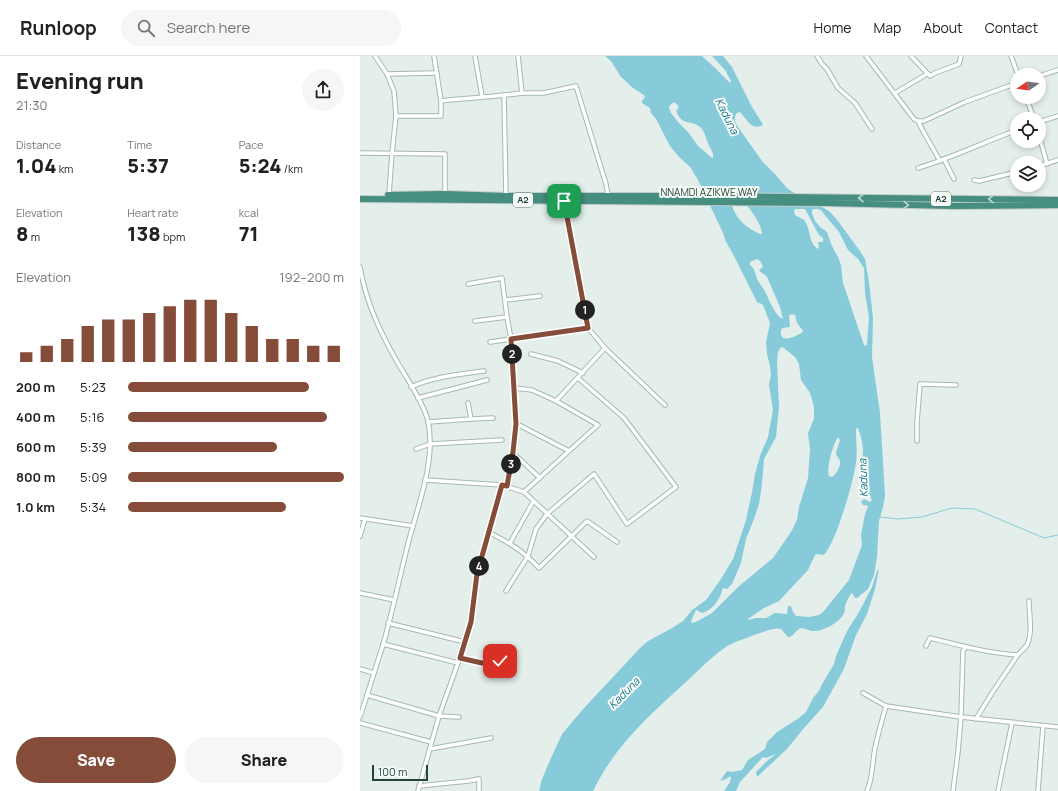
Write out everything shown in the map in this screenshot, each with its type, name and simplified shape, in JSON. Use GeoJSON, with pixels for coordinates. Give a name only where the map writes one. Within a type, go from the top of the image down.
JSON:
{"type":"FeatureCollection","features":[{"type":"Feature","properties":{"kind":"highway","name":"NNAMDI AZIKWE WAY"},"geometry":{"type":"LineString","coordinates":[[360,195],[445,194],[506,196],[608,196],[685,199]]}},
{"type":"Feature","properties":{"kind":"highway","name":"NNAMDI AZIKWE WAY"},"geometry":{"type":"LineString","coordinates":[[360,199],[564,201],[685,199],[1058,200]]}},
{"type":"Feature","properties":{"kind":"highway","name":"NNAMDI AZIKWE WAY"},"geometry":{"type":"LineString","coordinates":[[825,200],[954,206],[1058,205]]}},
{"type":"Feature","properties":{"kind":"street"},"geometry":{"type":"LineString","coordinates":[[375,56],[387,74],[394,91],[396,116],[389,195]]}},
{"type":"Feature","properties":{"kind":"street"},"geometry":{"type":"LineString","coordinates":[[396,116],[441,116],[441,101],[434,56]]}},
{"type":"Feature","properties":{"kind":"street"},"geometry":{"type":"LineString","coordinates":[[475,56],[482,96]]}},
{"type":"Feature","properties":{"kind":"street"},"geometry":{"type":"LineString","coordinates":[[518,56],[522,93]]}},
{"type":"Feature","properties":{"kind":"street"},"geometry":{"type":"LineString","coordinates":[[866,56],[914,119],[918,121],[954,179]]}},
{"type":"Feature","properties":{"kind":"street"},"geometry":{"type":"LineString","coordinates":[[911,56],[927,74]]}},
{"type":"Feature","properties":{"kind":"street"},"geometry":{"type":"LineString","coordinates":[[895,93],[927,74],[930,76],[959,64],[961,56]]}},
{"type":"Feature","properties":{"kind":"street"},"geometry":{"type":"LineString","coordinates":[[1011,56],[1015,68]]}},
{"type":"Feature","properties":{"kind":"street"},"geometry":{"type":"LineString","coordinates":[[819,57],[838,88],[855,103],[872,129]]}},
{"type":"Feature","properties":{"kind":"street"},"geometry":{"type":"LineString","coordinates":[[1046,74],[1058,70]]}},
{"type":"Feature","properties":{"kind":"street"},"geometry":{"type":"LineString","coordinates":[[387,74],[437,73]]}},
{"type":"Feature","properties":{"kind":"street"},"geometry":{"type":"LineString","coordinates":[[441,101],[482,96],[504,96],[544,92],[576,86],[604,177],[608,196]]}},
{"type":"Feature","properties":{"kind":"street"},"geometry":{"type":"LineString","coordinates":[[918,121],[924,120],[965,102],[1010,86]]}},
{"type":"Feature","properties":{"kind":"street"},"geometry":{"type":"LineString","coordinates":[[504,96],[506,196]]}},
{"type":"Feature","properties":{"kind":"street"},"geometry":{"type":"LineString","coordinates":[[1046,120],[1058,116]]}},
{"type":"Feature","properties":{"kind":"street"},"geometry":{"type":"LineString","coordinates":[[918,168],[1010,132]]}},
{"type":"Feature","properties":{"kind":"street"},"geometry":{"type":"LineString","coordinates":[[360,153],[445,154],[445,194]]}},
{"type":"Feature","properties":{"kind":"street"},"geometry":{"type":"LineString","coordinates":[[1046,164],[1058,160]]}},
{"type":"Feature","properties":{"kind":"street"},"geometry":{"type":"LineString","coordinates":[[974,180],[979,181],[1010,174]]}},
{"type":"Feature","properties":{"kind":"street"},"geometry":{"type":"LineString","coordinates":[[564,201],[588,328],[605,348],[665,405]]}},
{"type":"Feature","properties":{"kind":"street"},"geometry":{"type":"LineString","coordinates":[[360,267],[362,281],[373,315],[385,342],[423,409],[428,422],[430,444],[425,480],[383,644],[361,709],[360,717]]}},
{"type":"Feature","properties":{"kind":"street"},"geometry":{"type":"LineString","coordinates":[[468,284],[502,278],[511,339],[516,424],[507,486]]}},
{"type":"Feature","properties":{"kind":"street"},"geometry":{"type":"LineString","coordinates":[[505,300],[540,296]]}},
{"type":"Feature","properties":{"kind":"street"},"geometry":{"type":"LineString","coordinates":[[475,321],[507,317]]}},
{"type":"Feature","properties":{"kind":"street"},"geometry":{"type":"LineString","coordinates":[[490,342],[588,328]]}},
{"type":"Feature","properties":{"kind":"street"},"geometry":{"type":"LineString","coordinates":[[556,401],[605,348]]}},
{"type":"Feature","properties":{"kind":"street"},"geometry":{"type":"LineString","coordinates":[[531,354],[558,361],[582,373]]}},
{"type":"Feature","properties":{"kind":"street"},"geometry":{"type":"LineString","coordinates":[[411,387],[421,382],[484,371]]}},
{"type":"Feature","properties":{"kind":"street"},"geometry":{"type":"LineString","coordinates":[[506,591],[528,556],[536,529],[547,514],[594,474],[627,524],[676,487],[624,418],[578,378]]}},
{"type":"Feature","properties":{"kind":"street"},"geometry":{"type":"LineString","coordinates":[[418,398],[487,380]]}},
{"type":"Feature","properties":{"kind":"street"},"geometry":{"type":"LineString","coordinates":[[917,440],[920,384],[956,385]]}},
{"type":"Feature","properties":{"kind":"street"},"geometry":{"type":"LineString","coordinates":[[514,388],[532,390],[556,401],[598,425],[524,492]]}},
{"type":"Feature","properties":{"kind":"street"},"geometry":{"type":"LineString","coordinates":[[468,403],[470,419]]}},
{"type":"Feature","properties":{"kind":"street"},"geometry":{"type":"LineString","coordinates":[[428,422],[492,418]]}},
{"type":"Feature","properties":{"kind":"street"},"geometry":{"type":"LineString","coordinates":[[516,424],[569,451]]}},
{"type":"Feature","properties":{"kind":"street"},"geometry":{"type":"LineString","coordinates":[[416,449],[430,444],[502,440]]}},
{"type":"Feature","properties":{"kind":"street"},"geometry":{"type":"LineString","coordinates":[[513,452],[540,478]]}},
{"type":"Feature","properties":{"kind":"street"},"geometry":{"type":"LineString","coordinates":[[425,480],[502,485],[524,492],[533,502],[594,557]]}},
{"type":"Feature","properties":{"kind":"street"},"geometry":{"type":"LineString","coordinates":[[418,791],[439,716],[471,622],[477,574],[502,485]]}},
{"type":"Feature","properties":{"kind":"street"},"geometry":{"type":"LineString","coordinates":[[510,543],[533,502]]}},
{"type":"Feature","properties":{"kind":"street"},"geometry":{"type":"LineString","coordinates":[[360,536],[362,519],[413,526]]}},
{"type":"Feature","properties":{"kind":"street"},"geometry":{"type":"LineString","coordinates":[[488,532],[510,543],[528,556],[539,568],[587,520],[617,542]]}},
{"type":"Feature","properties":{"kind":"street"},"geometry":{"type":"LineString","coordinates":[[360,593],[394,600]]}},
{"type":"Feature","properties":{"kind":"street"},"geometry":{"type":"LineString","coordinates":[[976,719],[1017,654],[1026,647],[1030,637],[1029,601]]}},
{"type":"Feature","properties":{"kind":"street"},"geometry":{"type":"LineString","coordinates":[[388,624],[464,642]]}},
{"type":"Feature","properties":{"kind":"street"},"geometry":{"type":"LineString","coordinates":[[926,646],[930,638],[966,647],[1008,654],[1017,654]]}},
{"type":"Feature","properties":{"kind":"street"},"geometry":{"type":"LineString","coordinates":[[383,644],[458,663]]}},
{"type":"Feature","properties":{"kind":"street"},"geometry":{"type":"LineString","coordinates":[[952,791],[958,752],[961,717],[963,650],[966,647]]}},
{"type":"Feature","properties":{"kind":"street"},"geometry":{"type":"LineString","coordinates":[[460,658],[482,663],[500,661],[513,662]]}},
{"type":"Feature","properties":{"kind":"street"},"geometry":{"type":"LineString","coordinates":[[360,669],[374,673]]}},
{"type":"Feature","properties":{"kind":"street"},"geometry":{"type":"LineString","coordinates":[[863,694],[886,706],[976,719],[1058,727]]}},
{"type":"Feature","properties":{"kind":"street"},"geometry":{"type":"LineString","coordinates":[[367,695],[439,716],[459,717]]}},
{"type":"Feature","properties":{"kind":"street"},"geometry":{"type":"LineString","coordinates":[[868,791],[871,783],[875,748],[886,706]]}},
{"type":"Feature","properties":{"kind":"street"},"geometry":{"type":"LineString","coordinates":[[360,723],[431,742]]}},
{"type":"Feature","properties":{"kind":"street"},"geometry":{"type":"LineString","coordinates":[[998,791],[1012,723]]}},
{"type":"Feature","properties":{"kind":"street"},"geometry":{"type":"LineString","coordinates":[[1038,791],[1043,726]]}},
{"type":"Feature","properties":{"kind":"street"},"geometry":{"type":"LineString","coordinates":[[430,749],[492,738]]}},
{"type":"Feature","properties":{"kind":"street"},"geometry":{"type":"LineString","coordinates":[[419,786],[479,779],[479,791]]}},
{"type":"Feature","properties":{"kind":"water","name":"Kaduna"},"geometry":{"type":"Polygon","coordinates":[[[605,56],[702,56],[730,83],[731,81],[725,70],[712,56],[723,56],[732,67],[752,107],[763,125],[752,125],[740,112],[737,113],[735,118],[735,122],[738,127],[762,161],[788,189],[830,212],[860,251],[865,259],[873,318],[872,357],[880,413],[885,496],[879,521],[877,557],[874,575],[868,589],[857,598],[855,598],[852,593],[851,594],[846,603],[844,613],[839,620],[831,626],[817,631],[801,628],[792,636],[788,637],[781,629],[773,629],[729,645],[707,662],[647,718],[612,759],[593,791],[539,791],[542,779],[562,734],[584,708],[641,647],[648,641],[683,621],[692,610],[706,600],[721,579],[733,559],[746,520],[755,474],[760,456],[768,437],[773,410],[769,385],[771,374],[766,342],[770,323],[763,305],[757,302],[726,242],[691,168],[670,146],[656,119],[651,113],[650,108],[642,103],[645,97],[644,95],[633,88],[621,77],[611,61],[605,56]],[[674,102],[669,107],[671,113],[698,146],[713,158],[702,129],[695,124],[681,119],[676,110],[678,109],[678,106],[674,102]],[[729,189],[728,191],[732,206],[738,217],[747,226],[762,234],[758,221],[738,192],[735,189],[729,189]],[[795,209],[795,215],[804,220],[808,227],[811,239],[818,249],[818,242],[822,242],[823,238],[819,235],[805,209],[795,209]],[[814,209],[812,210],[815,221],[827,232],[838,257],[841,265],[843,283],[864,345],[866,346],[869,317],[865,293],[864,268],[858,259],[848,250],[839,232],[821,210],[814,209]],[[757,259],[750,262],[750,265],[774,310],[783,319],[780,307],[767,277],[759,270],[763,267],[761,263],[757,259]],[[792,314],[789,316],[790,327],[782,328],[781,335],[783,338],[790,338],[803,332],[797,323],[795,315],[792,314]],[[781,347],[778,352],[777,361],[779,407],[776,437],[764,459],[759,504],[746,539],[741,563],[732,584],[727,589],[723,588],[713,607],[702,613],[696,610],[691,621],[692,623],[712,613],[738,587],[773,558],[791,532],[797,520],[799,507],[808,478],[810,449],[808,433],[814,419],[814,407],[810,393],[801,380],[799,364],[795,357],[781,347]],[[858,428],[856,429],[857,449],[854,476],[851,487],[837,529],[827,550],[823,555],[815,555],[808,570],[779,601],[764,608],[748,619],[749,620],[755,618],[766,618],[775,613],[787,614],[788,606],[791,606],[796,616],[809,617],[819,615],[849,580],[862,545],[861,535],[865,514],[868,507],[863,505],[861,502],[864,499],[870,502],[872,500],[866,487],[867,479],[862,468],[863,448],[858,428]],[[838,437],[834,445],[828,468],[829,476],[832,477],[837,472],[840,463],[836,453],[840,440],[838,437]]]}},
{"type":"Feature","properties":{"kind":"water"},"geometry":{"type":"Polygon","coordinates":[[[879,569],[875,589],[867,614],[856,635],[844,669],[823,707],[787,749],[757,777],[756,772],[776,754],[766,758],[763,757],[740,782],[736,791],[724,791],[730,782],[731,776],[720,781],[727,771],[732,772],[742,770],[748,760],[765,749],[767,742],[777,732],[806,712],[834,664],[847,631],[872,587],[879,569]]]}},
{"type":"Feature","properties":{"kind":"waterway"},"geometry":{"type":"LineString","coordinates":[[880,517],[898,519],[922,517],[952,508],[975,509],[1044,538],[1058,535]]}},
{"type":"Feature","properties":{"kind":"route"},"geometry":{"type":"LineString","coordinates":[[500,661],[482,663],[460,658],[471,622],[477,574],[502,485],[507,486],[516,436],[511,339],[588,328],[564,201]]}}]}
